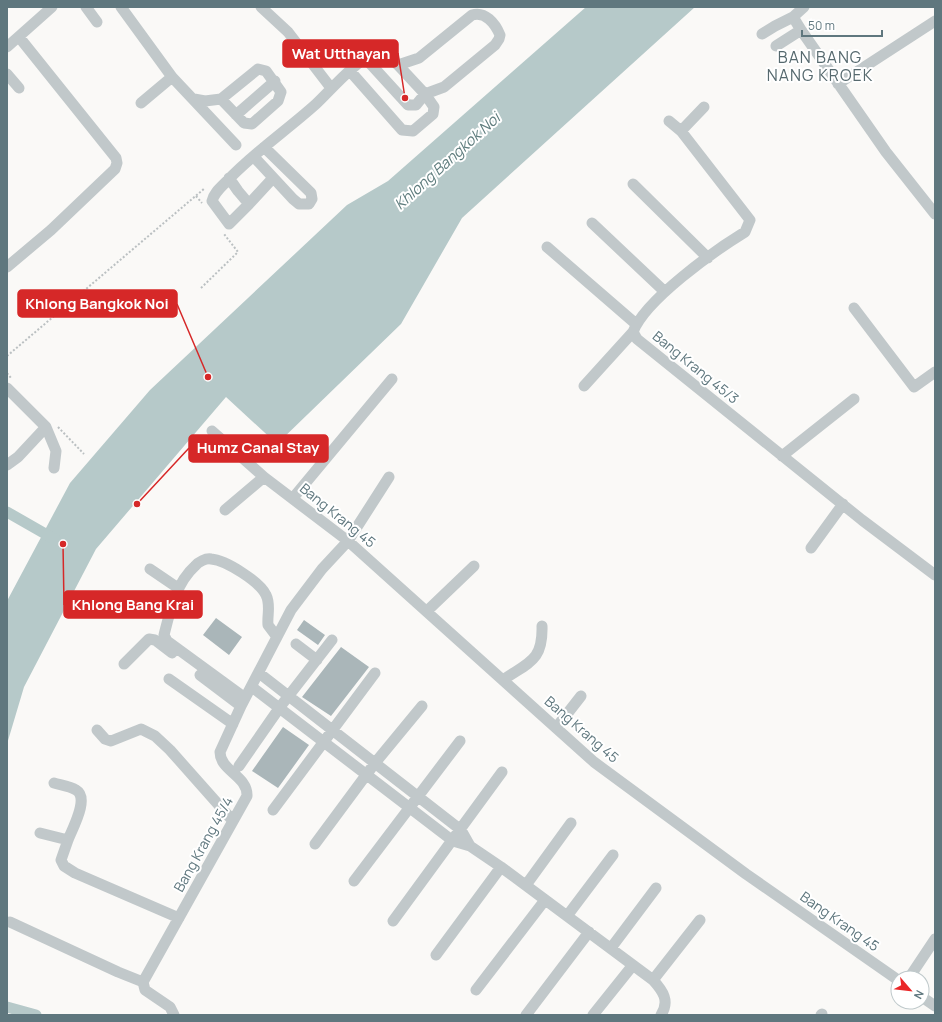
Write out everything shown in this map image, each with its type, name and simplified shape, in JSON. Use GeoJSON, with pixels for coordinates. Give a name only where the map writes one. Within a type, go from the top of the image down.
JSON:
{"type":"FeatureCollection","features":[{"type":"Feature","properties":{"kind":"street"},"geometry":{"type":"LineString","coordinates":[[7,47],[52,7]]}},
{"type":"Feature","properties":{"kind":"street"},"geometry":{"type":"LineString","coordinates":[[86,7],[97,22]]}},
{"type":"Feature","properties":{"kind":"street"},"geometry":{"type":"LineString","coordinates":[[121,7],[172,77],[236,146]]}},
{"type":"Feature","properties":{"kind":"street"},"geometry":{"type":"LineString","coordinates":[[261,7],[288,32],[331,88]]}},
{"type":"Feature","properties":{"kind":"street"},"geometry":{"type":"LineString","coordinates":[[762,34],[793,17],[804,7]]}},
{"type":"Feature","properties":{"kind":"street"},"geometry":{"type":"LineString","coordinates":[[366,59],[408,105],[416,105],[426,94],[444,87],[495,45],[500,35],[487,17],[482,14],[472,15],[418,58],[398,66]]}},
{"type":"Feature","properties":{"kind":"street"},"geometry":{"type":"LineString","coordinates":[[793,17],[886,152],[935,214]]}},
{"type":"Feature","properties":{"kind":"street"},"geometry":{"type":"LineString","coordinates":[[838,84],[935,21]]}},
{"type":"Feature","properties":{"kind":"street"},"geometry":{"type":"LineString","coordinates":[[776,46],[801,30]]}},
{"type":"Feature","properties":{"kind":"street"},"geometry":{"type":"LineString","coordinates":[[7,267],[62,219],[115,169],[117,163],[116,158],[19,37]]}},
{"type":"Feature","properties":{"kind":"street"},"geometry":{"type":"LineString","coordinates":[[273,178],[229,224],[212,202],[213,196],[229,178],[315,104],[350,71],[376,53],[382,52],[387,54],[426,94],[434,107],[434,114],[413,131],[402,130],[350,71]]}},
{"type":"Feature","properties":{"kind":"street"},"geometry":{"type":"LineString","coordinates":[[194,99],[205,101],[221,99],[258,69],[266,70],[275,81],[281,92],[278,101],[252,124],[244,123],[221,99]]}},
{"type":"Feature","properties":{"kind":"street"},"geometry":{"type":"LineString","coordinates":[[7,74],[19,88]]}},
{"type":"Feature","properties":{"kind":"street"},"geometry":{"type":"LineString","coordinates":[[141,102],[172,77]]}},
{"type":"Feature","properties":{"kind":"street"},"geometry":{"type":"LineString","coordinates":[[236,115],[275,81]]}},
{"type":"Feature","properties":{"kind":"street"},"geometry":{"type":"LineString","coordinates":[[681,131],[704,107]]}},
{"type":"Feature","properties":{"kind":"street","name":"Bang Krang 45/3"},"geometry":{"type":"LineString","coordinates":[[669,121],[681,131],[750,220],[745,232],[664,292],[635,328],[637,339],[782,456],[935,575]]}},
{"type":"Feature","properties":{"kind":"street"},"geometry":{"type":"LineString","coordinates":[[254,157],[299,204],[309,204],[312,199],[311,193],[264,147]]}},
{"type":"Feature","properties":{"kind":"street"},"geometry":{"type":"LineString","coordinates":[[229,178],[249,204]]}},
{"type":"Feature","properties":{"kind":"street"},"geometry":{"type":"LineString","coordinates":[[633,184],[708,258]]}},
{"type":"Feature","properties":{"kind":"street"},"geometry":{"type":"LineString","coordinates":[[592,223],[664,292]]}},
{"type":"Feature","properties":{"kind":"street"},"geometry":{"type":"LineString","coordinates":[[547,247],[635,328],[584,386]]}},
{"type":"Feature","properties":{"kind":"street"},"geometry":{"type":"LineString","coordinates":[[854,308],[914,387],[935,372]]}},
{"type":"Feature","properties":{"kind":"street"},"geometry":{"type":"LineString","coordinates":[[293,498],[392,379]]}},
{"type":"Feature","properties":{"kind":"street"},"geometry":{"type":"LineString","coordinates":[[7,388],[46,427],[56,451],[54,468]]}},
{"type":"Feature","properties":{"kind":"street"},"geometry":{"type":"LineString","coordinates":[[782,456],[854,399]]}},
{"type":"Feature","properties":{"kind":"street"},"geometry":{"type":"LineString","coordinates":[[7,465],[18,457],[46,427]]}},
{"type":"Feature","properties":{"kind":"street","name":"Bang Krang 45"},"geometry":{"type":"LineString","coordinates":[[212,431],[264,477],[348,541],[594,762],[746,874],[890,974]]}},
{"type":"Feature","properties":{"kind":"street"},"geometry":{"type":"LineString","coordinates":[[225,510],[264,477]]}},
{"type":"Feature","properties":{"kind":"street","name":"Bang Krang 45/4"},"geometry":{"type":"LineString","coordinates":[[143,982],[247,796],[247,789],[244,784],[220,759],[220,752],[243,702],[260,673],[291,610],[302,594],[348,541],[388,477]]}},
{"type":"Feature","properties":{"kind":"street"},"geometry":{"type":"LineString","coordinates":[[811,548],[843,504]]}},
{"type":"Feature","properties":{"kind":"street"},"geometry":{"type":"LineString","coordinates":[[243,702],[168,641],[164,635],[178,588],[189,572],[199,562],[209,558],[223,562],[234,568],[262,589],[266,595],[269,605],[268,625],[278,636]]}},
{"type":"Feature","properties":{"kind":"street"},"geometry":{"type":"LineString","coordinates":[[427,611],[474,566]]}},
{"type":"Feature","properties":{"kind":"street"},"geometry":{"type":"LineString","coordinates":[[150,569],[178,588]]}},
{"type":"Feature","properties":{"kind":"street"},"geometry":{"type":"LineString","coordinates":[[503,680],[538,656],[542,644],[542,626]]}},
{"type":"Feature","properties":{"kind":"street"},"geometry":{"type":"LineString","coordinates":[[124,664],[149,639],[155,640],[243,702]]}},
{"type":"Feature","properties":{"kind":"street"},"geometry":{"type":"LineString","coordinates":[[239,766],[280,707],[332,640]]}},
{"type":"Feature","properties":{"kind":"street"},"geometry":{"type":"LineString","coordinates":[[296,644],[317,660]]}},
{"type":"Feature","properties":{"kind":"street"},"geometry":{"type":"LineString","coordinates":[[260,673],[461,830],[470,846]]}},
{"type":"Feature","properties":{"kind":"street"},"geometry":{"type":"LineString","coordinates":[[273,810],[375,673]]}},
{"type":"Feature","properties":{"kind":"street"},"geometry":{"type":"LineString","coordinates":[[169,679],[233,724]]}},
{"type":"Feature","properties":{"kind":"street"},"geometry":{"type":"LineString","coordinates":[[252,687],[324,741],[366,776],[453,841],[470,846],[501,867],[653,980],[662,989],[666,999],[664,1010],[661,1015]]}},
{"type":"Feature","properties":{"kind":"street"},"geometry":{"type":"LineString","coordinates":[[556,728],[581,696]]}},
{"type":"Feature","properties":{"kind":"street"},"geometry":{"type":"LineString","coordinates":[[315,844],[375,763],[422,706]]}},
{"type":"Feature","properties":{"kind":"street"},"geometry":{"type":"LineString","coordinates":[[97,730],[105,738],[111,741],[141,729],[148,732],[170,750],[236,816]]}},
{"type":"Feature","properties":{"kind":"street"},"geometry":{"type":"LineString","coordinates":[[354,881],[460,741]]}},
{"type":"Feature","properties":{"kind":"street"},"geometry":{"type":"LineString","coordinates":[[393,921],[502,772]]}},
{"type":"Feature","properties":{"kind":"street"},"geometry":{"type":"LineString","coordinates":[[54,783],[76,790],[81,794],[82,801],[61,860],[64,866],[75,873],[118,890],[179,918]]}},
{"type":"Feature","properties":{"kind":"street"},"geometry":{"type":"LineString","coordinates":[[526,885],[571,823]]}},
{"type":"Feature","properties":{"kind":"street"},"geometry":{"type":"LineString","coordinates":[[40,833],[68,840]]}},
{"type":"Feature","properties":{"kind":"street"},"geometry":{"type":"LineString","coordinates":[[567,916],[613,855]]}},
{"type":"Feature","properties":{"kind":"street"},"geometry":{"type":"LineString","coordinates":[[436,955],[501,867]]}},
{"type":"Feature","properties":{"kind":"street"},"geometry":{"type":"LineString","coordinates":[[611,948],[656,888]]}},
{"type":"Feature","properties":{"kind":"street"},"geometry":{"type":"LineString","coordinates":[[476,990],[545,900]]}},
{"type":"Feature","properties":{"kind":"street"},"geometry":{"type":"LineString","coordinates":[[653,980],[700,920]]}},
{"type":"Feature","properties":{"kind":"street"},"geometry":{"type":"LineString","coordinates":[[10,922],[143,982],[145,990],[170,1007],[174,1015]]}},
{"type":"Feature","properties":{"kind":"street"},"geometry":{"type":"LineString","coordinates":[[526,1015],[589,932]]}},
{"type":"Feature","properties":{"kind":"street"},"geometry":{"type":"LineString","coordinates":[[914,970],[935,939]]}},
{"type":"Feature","properties":{"kind":"street"},"geometry":{"type":"LineString","coordinates":[[593,1015],[633,965]]}},
{"type":"Feature","properties":{"kind":"path"},"geometry":{"type":"LineString","coordinates":[[7,356],[207,187]]}},
{"type":"Feature","properties":{"kind":"path"},"geometry":{"type":"LineString","coordinates":[[196,196],[205,207]]}},
{"type":"Feature","properties":{"kind":"path"},"geometry":{"type":"LineString","coordinates":[[201,288],[238,252],[221,230]]}},
{"type":"Feature","properties":{"kind":"water"},"geometry":{"type":"Polygon","coordinates":[[[586,7],[695,7],[462,218],[401,324],[277,444],[226,397],[96,549],[24,687],[7,744],[7,601],[70,483],[150,390],[347,205],[388,181],[586,7]]]}},
{"type":"Feature","properties":{"kind":"building"},"geometry":{"type":"Polygon","coordinates":[[[216,618],[242,637],[229,655],[203,635],[216,618]]]}},
{"type":"Feature","properties":{"kind":"building"},"geometry":{"type":"Polygon","coordinates":[[[304,620],[325,635],[318,645],[297,630],[304,620]]]}},
{"type":"Feature","properties":{"kind":"building"},"geometry":{"type":"Polygon","coordinates":[[[341,647],[369,667],[331,716],[302,697],[341,647]]]}},
{"type":"Feature","properties":{"kind":"building"},"geometry":{"type":"Polygon","coordinates":[[[283,727],[309,745],[278,788],[252,771],[283,727]]]}},
{"type":"Feature","properties":{"kind":"waterway"},"geometry":{"type":"LineString","coordinates":[[7,512],[56,540]]}},
{"type":"Feature","properties":{"kind":"waterway"},"geometry":{"type":"LineString","coordinates":[[7,1007],[36,1015]]}},
{"type":"Feature","properties":{"kind":"place","name":"Wat Utthayan"},"geometry":{"type":"Point","coordinates":[405,98]}},
{"type":"Feature","properties":{"kind":"place","name":"Khlong Bangkok Noi"},"geometry":{"type":"Point","coordinates":[208,377]}},
{"type":"Feature","properties":{"kind":"place","name":"Humz Canal Stay"},"geometry":{"type":"Point","coordinates":[137,504]}},
{"type":"Feature","properties":{"kind":"place","name":"Khlong Bang Krai"},"geometry":{"type":"Point","coordinates":[63,544]}},
{"type":"Feature","properties":{"kind":"district","name":"BAN BANG NANG KROEK"},"geometry":{"type":"Point","coordinates":[820,66]}}]}
